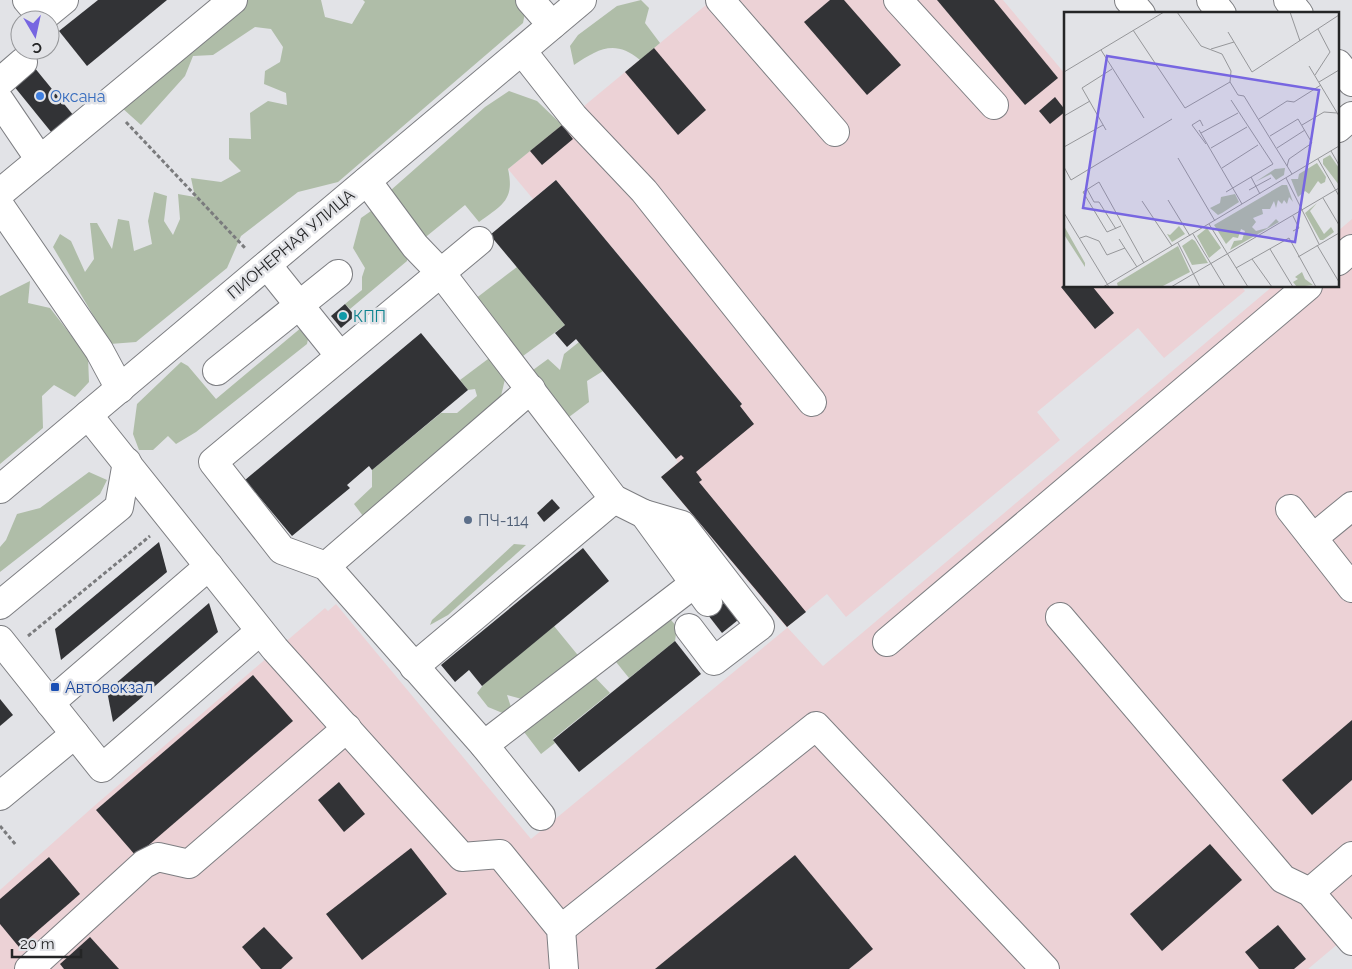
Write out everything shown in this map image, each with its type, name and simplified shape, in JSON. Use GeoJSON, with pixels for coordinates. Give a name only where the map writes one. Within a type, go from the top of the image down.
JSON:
{"type":"FeatureCollection","features":[{"type":"Feature","properties":{"kind":"main road"},"geometry":{"type":"LineString","coordinates":[[27,0],[42,18],[64,0]]}},
{"type":"Feature","properties":{"kind":"main road"},"geometry":{"type":"LineString","coordinates":[[0,193],[233,0]]}},
{"type":"Feature","properties":{"kind":"main road"},"geometry":{"type":"LineString","coordinates":[[530,0],[552,25]]}},
{"type":"Feature","properties":{"kind":"main road","name":"ПИОНЕРНАЯ УЛИЦА"},"geometry":{"type":"LineString","coordinates":[[0,489],[582,0]]}},
{"type":"Feature","properties":{"kind":"main road"},"geometry":{"type":"LineString","coordinates":[[720,0],[835,132]]}},
{"type":"Feature","properties":{"kind":"main road"},"geometry":{"type":"LineString","coordinates":[[898,0],[994,105]]}},
{"type":"Feature","properties":{"kind":"main road"},"geometry":{"type":"LineString","coordinates":[[1130,0],[1139,12]]}},
{"type":"Feature","properties":{"kind":"main road"},"geometry":{"type":"LineString","coordinates":[[1211,0],[1220,12]]}},
{"type":"Feature","properties":{"kind":"main road"},"geometry":{"type":"LineString","coordinates":[[1288,0],[1297,12]]}},
{"type":"Feature","properties":{"kind":"main road"},"geometry":{"type":"LineString","coordinates":[[522,51],[572,116],[644,191],[812,402]]}},
{"type":"Feature","properties":{"kind":"main road"},"geometry":{"type":"LineString","coordinates":[[0,82],[23,62]]}},
{"type":"Feature","properties":{"kind":"main road"},"geometry":{"type":"LineString","coordinates":[[1340,67],[1352,82]]}},
{"type":"Feature","properties":{"kind":"main road"},"geometry":{"type":"LineString","coordinates":[[0,101],[40,160]]}},
{"type":"Feature","properties":{"kind":"main road"},"geometry":{"type":"LineString","coordinates":[[366,181],[415,246],[441,273],[614,499],[644,514],[682,525],[760,626],[714,661],[689,628]]}},
{"type":"Feature","properties":{"kind":"main road"},"geometry":{"type":"LineString","coordinates":[[0,206],[99,350],[120,389]]}},
{"type":"Feature","properties":{"kind":"main road"},"geometry":{"type":"LineString","coordinates":[[479,241],[213,462],[282,550],[326,566],[484,745],[541,816]]}},
{"type":"Feature","properties":{"kind":"main road"},"geometry":{"type":"LineString","coordinates":[[1340,258],[1352,249]]}},
{"type":"Feature","properties":{"kind":"main road"},"geometry":{"type":"LineString","coordinates":[[267,265],[340,356]]}},
{"type":"Feature","properties":{"kind":"main road"},"geometry":{"type":"LineString","coordinates":[[217,371],[338,274]]}},
{"type":"Feature","properties":{"kind":"main road"},"geometry":{"type":"LineString","coordinates":[[887,642],[1306,288]]}},
{"type":"Feature","properties":{"kind":"main road"},"geometry":{"type":"LineString","coordinates":[[326,566],[531,389]]}},
{"type":"Feature","properties":{"kind":"main road"},"geometry":{"type":"LineString","coordinates":[[88,415],[260,631],[462,857],[500,854],[561,929],[564,969]]}},
{"type":"Feature","properties":{"kind":"main road"},"geometry":{"type":"LineString","coordinates":[[0,604],[119,507],[127,462]]}},
{"type":"Feature","properties":{"kind":"main road"},"geometry":{"type":"LineString","coordinates":[[414,667],[614,499]]}},
{"type":"Feature","properties":{"kind":"main road"},"geometry":{"type":"LineString","coordinates":[[1313,538],[1352,506]]}},
{"type":"Feature","properties":{"kind":"main road"},"geometry":{"type":"LineString","coordinates":[[1290,509],[1352,588]]}},
{"type":"Feature","properties":{"kind":"main road"},"geometry":{"type":"LineString","coordinates":[[484,745],[702,592],[644,514]]}},
{"type":"Feature","properties":{"kind":"main road"},"geometry":{"type":"LineString","coordinates":[[50,703],[209,566]]}},
{"type":"Feature","properties":{"kind":"main road"},"geometry":{"type":"LineString","coordinates":[[1060,617],[1283,879],[1310,892],[1352,941]]}},
{"type":"Feature","properties":{"kind":"main road"},"geometry":{"type":"LineString","coordinates":[[0,640],[102,768],[260,631]]}},
{"type":"Feature","properties":{"kind":"main road"},"geometry":{"type":"LineString","coordinates":[[561,929],[816,726],[1045,969]]}},
{"type":"Feature","properties":{"kind":"main road"},"geometry":{"type":"LineString","coordinates":[[29,969],[144,864],[158,857],[189,864],[347,728]]}},
{"type":"Feature","properties":{"kind":"main road"},"geometry":{"type":"LineString","coordinates":[[0,796],[75,734]]}},
{"type":"Feature","properties":{"kind":"main road"},"geometry":{"type":"LineString","coordinates":[[1310,892],[1352,856]]}},
{"type":"Feature","properties":{"kind":"path"},"geometry":{"type":"LineString","coordinates":[[108,103],[245,248]]}},
{"type":"Feature","properties":{"kind":"path"},"geometry":{"type":"LineString","coordinates":[[28,636],[150,536]]}},
{"type":"Feature","properties":{"kind":"path"},"geometry":{"type":"LineString","coordinates":[[0,826],[16,845]]}},
{"type":"Feature","properties":{"kind":"shaded area"},"geometry":{"type":"Polygon","coordinates":[[[712,0],[1003,0],[1064,73],[1064,288],[1243,288],[1245,291],[1164,358],[1138,328],[1037,412],[1060,440],[846,617],[827,594],[787,627],[823,666],[1271,288],[1340,288],[1340,229],[1352,219],[1352,932],[1308,969],[0,969],[0,890],[93,807],[325,608],[328,611],[336,604],[531,839],[787,628],[661,477],[678,462],[676,459],[742,404],[556,180],[533,199],[508,169],[712,0]]]}},
{"type":"Feature","properties":{"kind":"green space"},"geometry":{"type":"Polygon","coordinates":[[[246,0],[321,0],[325,17],[352,24],[365,2],[363,0],[519,0],[526,8],[523,23],[338,182],[298,192],[241,236],[227,268],[136,342],[110,344],[53,247],[60,234],[71,241],[85,272],[94,259],[90,223],[97,223],[112,249],[118,219],[129,221],[134,251],[152,244],[148,221],[154,192],[167,196],[164,221],[173,235],[180,219],[178,194],[195,197],[191,178],[221,182],[241,171],[229,159],[229,138],[251,139],[250,113],[268,101],[287,105],[286,93],[264,84],[265,71],[280,62],[283,47],[271,29],[255,27],[213,55],[193,56],[185,76],[141,125],[121,107],[246,0]]]}},
{"type":"Feature","properties":{"kind":"green space"},"geometry":{"type":"Polygon","coordinates":[[[641,0],[649,8],[645,23],[660,43],[640,60],[623,50],[614,48],[599,51],[574,65],[570,46],[578,35],[617,6],[641,0]]]}},
{"type":"Feature","properties":{"kind":"green space"},"geometry":{"type":"Polygon","coordinates":[[[509,91],[537,101],[562,125],[508,169],[510,188],[508,195],[505,201],[494,211],[479,222],[465,205],[422,240],[395,209],[391,190],[485,107],[509,91]]]}},
{"type":"Feature","properties":{"kind":"green space"},"geometry":{"type":"Polygon","coordinates":[[[371,211],[407,253],[407,261],[350,309],[345,304],[362,290],[362,277],[365,268],[353,248],[361,218],[371,211]]]}},
{"type":"Feature","properties":{"kind":"green space"},"geometry":{"type":"Polygon","coordinates":[[[517,267],[565,325],[523,356],[475,299],[517,267]]]}},
{"type":"Feature","properties":{"kind":"green space"},"geometry":{"type":"Polygon","coordinates":[[[30,281],[28,303],[50,308],[88,357],[89,382],[75,397],[54,385],[42,396],[43,428],[0,464],[0,296],[30,281]]]}},
{"type":"Feature","properties":{"kind":"green space"},"geometry":{"type":"Polygon","coordinates":[[[302,327],[309,334],[307,344],[196,432],[176,444],[168,436],[153,450],[139,450],[133,434],[137,404],[181,362],[188,366],[216,399],[302,327]]]}},
{"type":"Feature","properties":{"kind":"green space"},"geometry":{"type":"Polygon","coordinates":[[[579,342],[603,371],[587,381],[589,402],[569,417],[533,370],[548,359],[560,370],[564,354],[579,342]]]}},
{"type":"Feature","properties":{"kind":"green space"},"geometry":{"type":"Polygon","coordinates":[[[492,356],[506,375],[501,396],[377,507],[363,516],[354,504],[372,487],[372,470],[441,413],[457,413],[477,396],[475,389],[468,390],[460,380],[492,356]]]}},
{"type":"Feature","properties":{"kind":"green space"},"geometry":{"type":"Polygon","coordinates":[[[89,472],[107,480],[100,494],[0,572],[0,547],[6,540],[17,514],[40,508],[89,472]]]}},
{"type":"Feature","properties":{"kind":"green space"},"geometry":{"type":"Polygon","coordinates":[[[514,544],[526,545],[448,615],[430,625],[432,620],[514,544]]]}},
{"type":"Feature","properties":{"kind":"green space"},"geometry":{"type":"Polygon","coordinates":[[[666,614],[677,627],[675,641],[629,678],[612,657],[666,614]]]}},
{"type":"Feature","properties":{"kind":"green space"},"geometry":{"type":"Polygon","coordinates":[[[554,626],[581,659],[529,701],[507,695],[512,710],[505,714],[488,707],[477,693],[484,684],[554,626]]]}},
{"type":"Feature","properties":{"kind":"green space"},"geometry":{"type":"Polygon","coordinates":[[[590,672],[610,693],[553,739],[555,743],[541,754],[521,728],[590,672]]]}},
{"type":"Feature","properties":{"kind":"building"},"geometry":{"type":"Polygon","coordinates":[[[98,0],[167,0],[87,66],[60,30],[98,0]]]}},
{"type":"Feature","properties":{"kind":"building"},"geometry":{"type":"Polygon","coordinates":[[[830,0],[844,0],[901,65],[867,95],[804,22],[830,0]]]}},
{"type":"Feature","properties":{"kind":"building"},"geometry":{"type":"Polygon","coordinates":[[[937,0],[994,0],[1058,78],[1025,105],[937,0]]]}},
{"type":"Feature","properties":{"kind":"building"},"geometry":{"type":"Polygon","coordinates":[[[654,48],[706,110],[678,135],[625,72],[654,48]]]}},
{"type":"Feature","properties":{"kind":"building","name":"Оксана"},"geometry":{"type":"Polygon","coordinates":[[[34,67],[78,121],[56,138],[13,85],[34,67]]]}},
{"type":"Feature","properties":{"kind":"building"},"geometry":{"type":"Polygon","coordinates":[[[1055,97],[1064,108],[1064,113],[1050,124],[1039,111],[1055,97]]]}},
{"type":"Feature","properties":{"kind":"building"},"geometry":{"type":"Polygon","coordinates":[[[562,125],[573,139],[542,165],[530,151],[562,125]]]}},
{"type":"Feature","properties":{"kind":"building"},"geometry":{"type":"Polygon","coordinates":[[[556,180],[742,404],[740,406],[754,424],[696,472],[702,480],[699,482],[806,612],[787,627],[661,477],[684,458],[681,455],[676,459],[576,339],[567,347],[555,333],[565,325],[490,235],[556,180]]]}},
{"type":"Feature","properties":{"kind":"building"},"geometry":{"type":"Polygon","coordinates":[[[1064,285],[1064,288],[1094,288],[1114,313],[1095,329],[1061,287],[1064,285]]]}},
{"type":"Feature","properties":{"kind":"building","name":"КПП"},"geometry":{"type":"Polygon","coordinates":[[[345,304],[355,316],[341,328],[331,316],[345,304]]]}},
{"type":"Feature","properties":{"kind":"building"},"geometry":{"type":"Polygon","coordinates":[[[421,333],[468,390],[372,470],[369,466],[347,485],[350,488],[292,536],[245,480],[421,333]]]}},
{"type":"Feature","properties":{"kind":"building"},"geometry":{"type":"Polygon","coordinates":[[[552,499],[560,508],[544,522],[537,513],[552,499]]]}},
{"type":"Feature","properties":{"kind":"building"},"geometry":{"type":"Polygon","coordinates":[[[159,542],[167,572],[61,660],[55,629],[159,542]]]}},
{"type":"Feature","properties":{"kind":"building"},"geometry":{"type":"Polygon","coordinates":[[[583,548],[609,581],[482,686],[469,670],[455,682],[441,665],[583,548]]]}},
{"type":"Feature","properties":{"kind":"building"},"geometry":{"type":"Polygon","coordinates":[[[209,603],[218,632],[113,722],[107,691],[209,603]]]}},
{"type":"Feature","properties":{"kind":"building"},"geometry":{"type":"Polygon","coordinates":[[[724,603],[738,620],[722,633],[708,615],[724,603]]]}},
{"type":"Feature","properties":{"kind":"building"},"geometry":{"type":"Polygon","coordinates":[[[675,641],[701,674],[579,772],[553,740],[675,641]]]}},
{"type":"Feature","properties":{"kind":"building"},"geometry":{"type":"Polygon","coordinates":[[[253,675],[293,721],[136,856],[96,810],[253,675]]]}},
{"type":"Feature","properties":{"kind":"building"},"geometry":{"type":"Polygon","coordinates":[[[0,699],[13,715],[0,726],[0,699]]]}},
{"type":"Feature","properties":{"kind":"building"},"geometry":{"type":"Polygon","coordinates":[[[1352,720],[1352,780],[1312,815],[1282,780],[1352,720]]]}},
{"type":"Feature","properties":{"kind":"building"},"geometry":{"type":"Polygon","coordinates":[[[339,782],[365,814],[344,832],[318,800],[339,782]]]}},
{"type":"Feature","properties":{"kind":"building"},"geometry":{"type":"Polygon","coordinates":[[[1210,844],[1242,880],[1162,951],[1130,914],[1210,844]]]}},
{"type":"Feature","properties":{"kind":"building"},"geometry":{"type":"Polygon","coordinates":[[[411,848],[447,894],[362,960],[326,914],[411,848]]]}},
{"type":"Feature","properties":{"kind":"building"},"geometry":{"type":"Polygon","coordinates":[[[795,855],[873,949],[849,969],[655,969],[795,855]]]}},
{"type":"Feature","properties":{"kind":"building"},"geometry":{"type":"Polygon","coordinates":[[[49,857],[80,894],[19,947],[0,924],[0,899],[49,857]]]}},
{"type":"Feature","properties":{"kind":"building"},"geometry":{"type":"Polygon","coordinates":[[[1278,925],[1306,959],[1294,969],[1259,969],[1245,952],[1278,925]]]}},
{"type":"Feature","properties":{"kind":"building"},"geometry":{"type":"Polygon","coordinates":[[[264,927],[293,958],[281,969],[261,969],[242,947],[264,927]]]}},
{"type":"Feature","properties":{"kind":"building"},"geometry":{"type":"Polygon","coordinates":[[[90,937],[119,969],[64,969],[60,964],[90,937]]]}},
{"type":"Feature","properties":{"kind":"place","name":"Оксана"},"geometry":{"type":"Point","coordinates":[40,96]}},
{"type":"Feature","properties":{"kind":"place","name":"КПП"},"geometry":{"type":"Point","coordinates":[343,316]}},
{"type":"Feature","properties":{"kind":"place","name":"ПЧ-114"},"geometry":{"type":"Point","coordinates":[468,520]}},
{"type":"Feature","properties":{"kind":"place","name":"Автовокзал"},"geometry":{"type":"Point","coordinates":[55,687]}}]}
